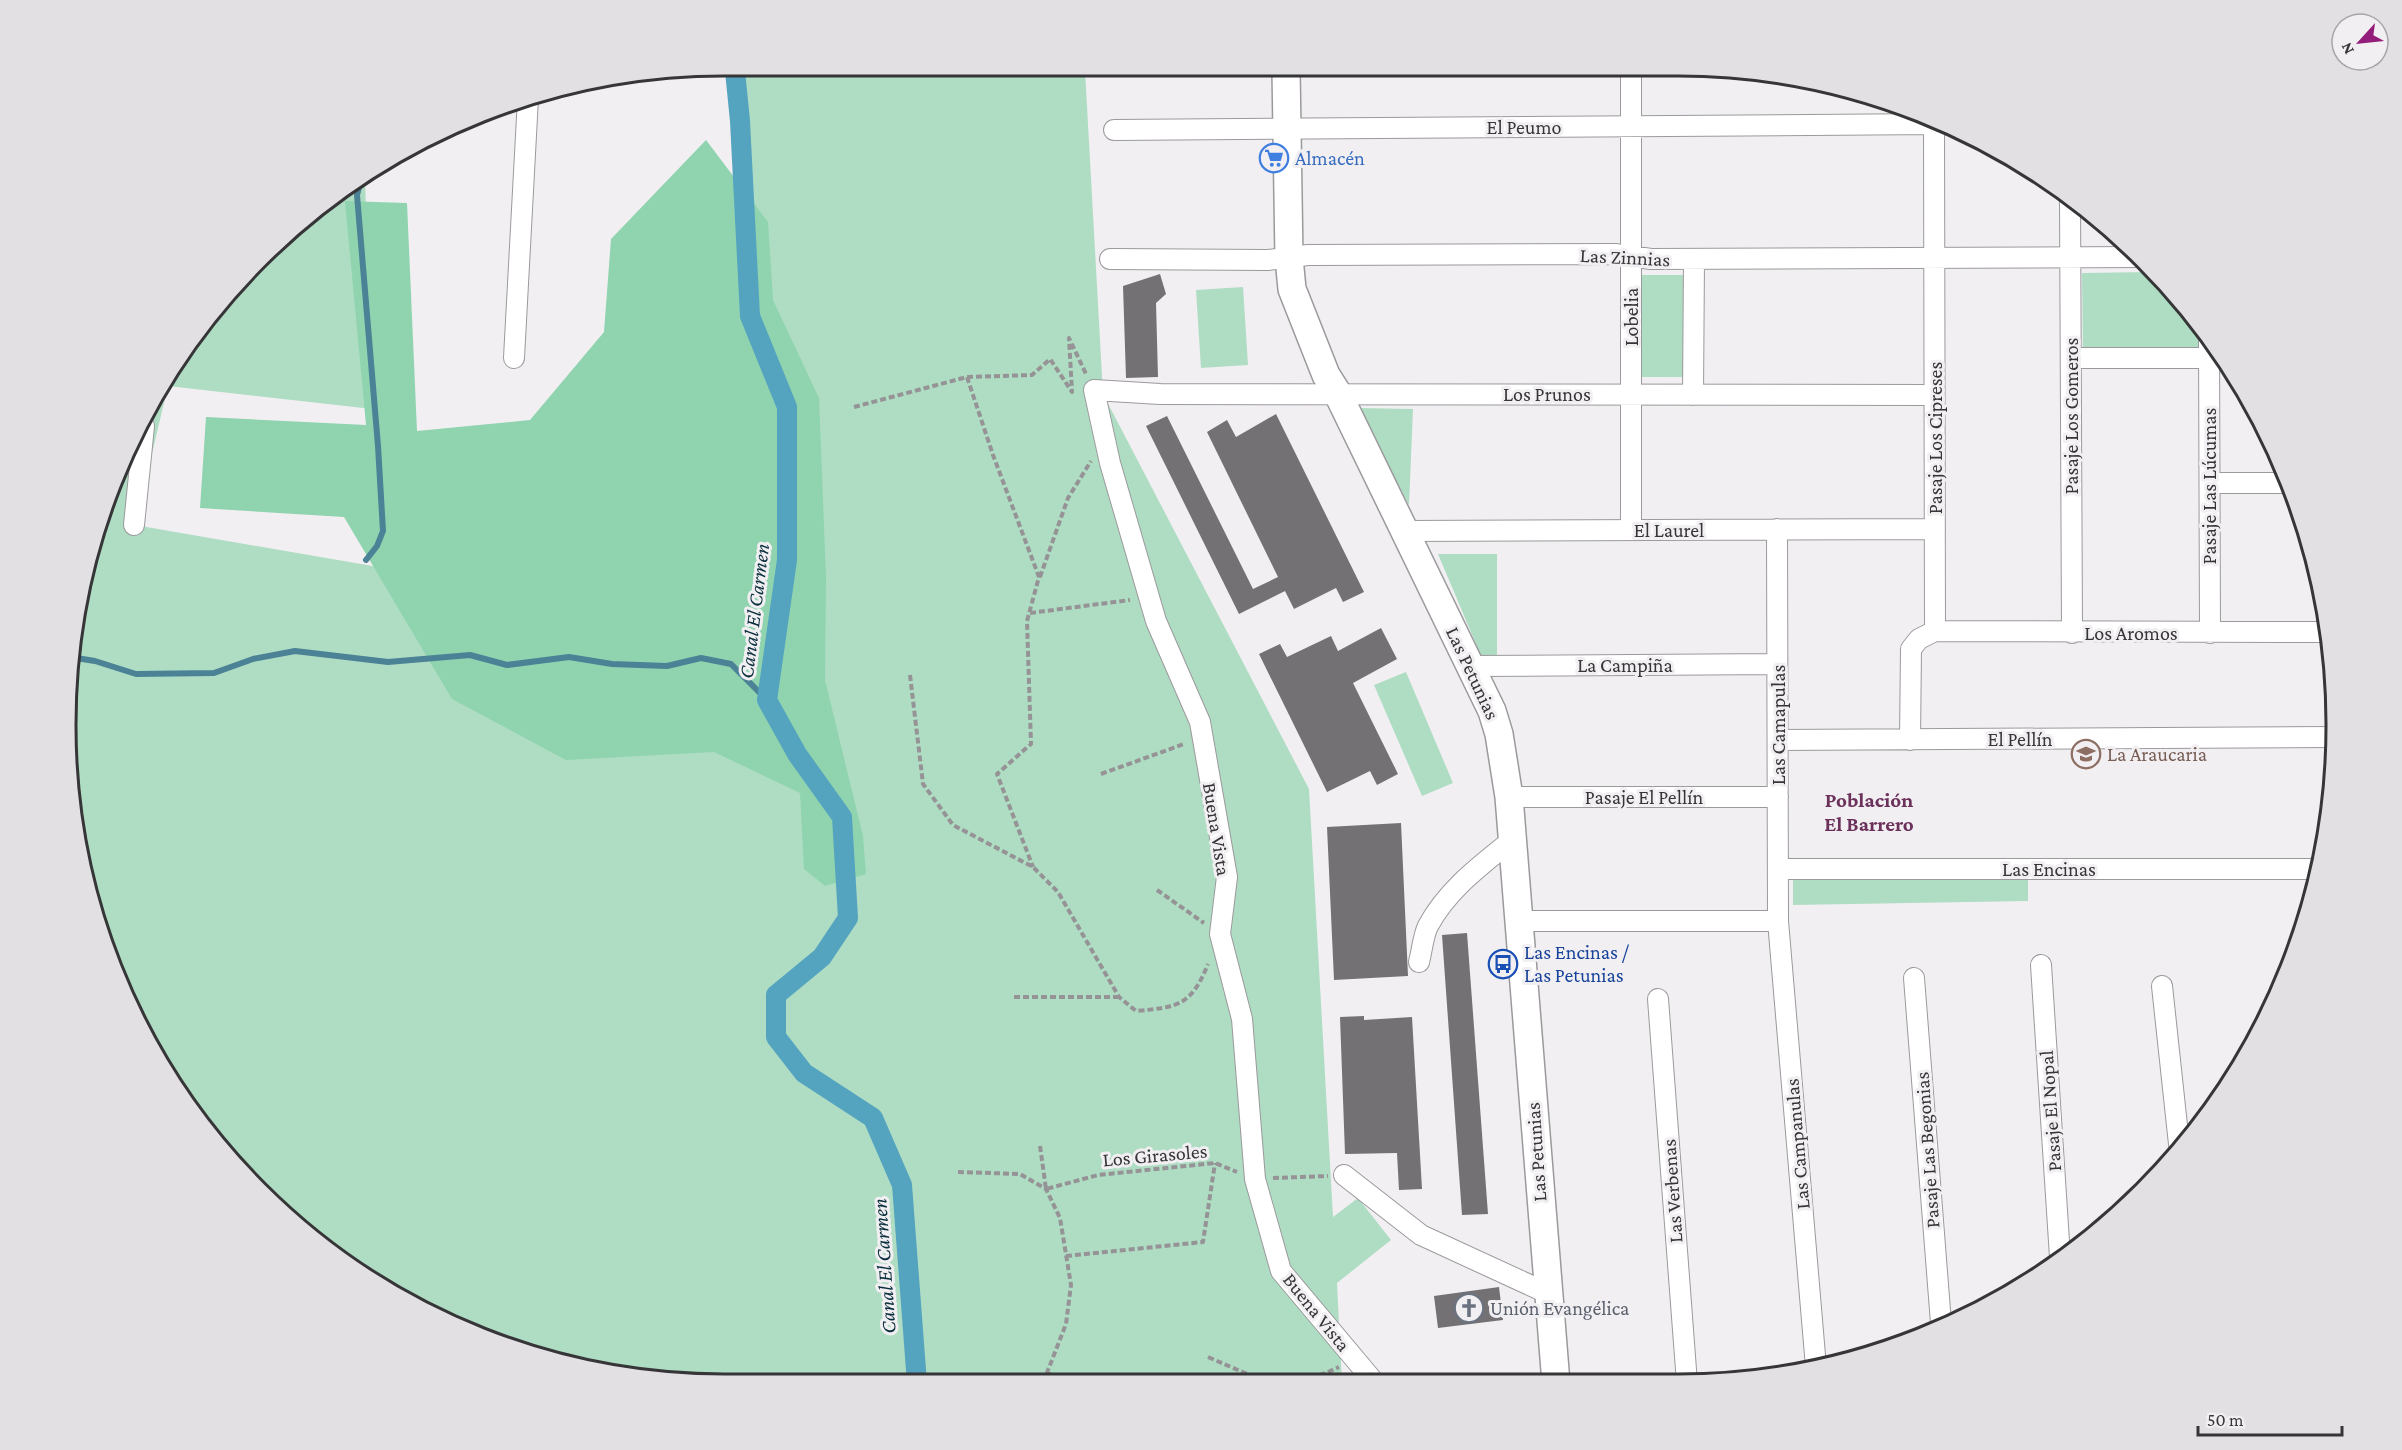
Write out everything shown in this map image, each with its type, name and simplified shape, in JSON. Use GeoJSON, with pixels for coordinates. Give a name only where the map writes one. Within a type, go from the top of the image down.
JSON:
{"type":"FeatureCollection","features":[{"type":"Feature","properties":{"kind":"street","name":"Las Petunias"},"geometry":{"type":"LineString","coordinates":[[1286,76],[1289,258],[1292,289],[1326,375],[1338,394],[1472,666],[1497,726],[1509,797],[1555,1374]]}},
{"type":"Feature","properties":{"kind":"street","name":"Lobelia"},"geometry":{"type":"LineString","coordinates":[[1631,76],[1631,530]]}},
{"type":"Feature","properties":{"kind":"street"},"geometry":{"type":"LineString","coordinates":[[514,357],[527,108]]}},
{"type":"Feature","properties":{"kind":"street","name":"El Peumo"},"geometry":{"type":"LineString","coordinates":[[1114,130],[1920,124]]}},
{"type":"Feature","properties":{"kind":"street","name":"Pasaje Los Cipreses"},"geometry":{"type":"LineString","coordinates":[[1934,130],[1935,632]]}},
{"type":"Feature","properties":{"kind":"street","name":"Pasaje Los Gomeros"},"geometry":{"type":"LineString","coordinates":[[2070,210],[2072,633]]}},
{"type":"Feature","properties":{"kind":"street","name":"Las Zinnias"},"geometry":{"type":"LineString","coordinates":[[1110,259],[1268,260],[1616,254],[1651,260],[2126,257]]}},
{"type":"Feature","properties":{"kind":"street"},"geometry":{"type":"LineString","coordinates":[[1693,395],[1694,259]]}},
{"type":"Feature","properties":{"kind":"street"},"geometry":{"type":"LineString","coordinates":[[2071,358],[2206,351]]}},
{"type":"Feature","properties":{"kind":"street","name":"Pasaje Las Lúcumas"},"geometry":{"type":"LineString","coordinates":[[2210,633],[2210,483],[2214,362]]}},
{"type":"Feature","properties":{"kind":"street","name":"Los Prunos"},"geometry":{"type":"LineString","coordinates":[[1094,390],[1160,394],[1934,395]]}},
{"type":"Feature","properties":{"kind":"street","name":"Buena Vista"},"geometry":{"type":"LineString","coordinates":[[1094,390],[1104,440],[1156,621],[1200,722],[1227,877],[1220,934],[1242,1019],[1255,1179],[1281,1271],[1368,1374]]}},
{"type":"Feature","properties":{"kind":"street"},"geometry":{"type":"LineString","coordinates":[[134,525],[143,439]]}},
{"type":"Feature","properties":{"kind":"street"},"geometry":{"type":"LineString","coordinates":[[2210,483],[2278,483]]}},
{"type":"Feature","properties":{"kind":"street","name":"Las Camapulas"},"geometry":{"type":"LineString","coordinates":[[1777,529],[1778,921]]}},
{"type":"Feature","properties":{"kind":"street","name":"El Laurel"},"geometry":{"type":"LineString","coordinates":[[1404,531],[1935,529]]}},
{"type":"Feature","properties":{"kind":"street"},"geometry":{"type":"LineString","coordinates":[[1910,740],[1911,649],[1919,639],[1935,632]]}},
{"type":"Feature","properties":{"kind":"street","name":"Los Aromos"},"geometry":{"type":"LineString","coordinates":[[1935,632],[2319,632]]}},
{"type":"Feature","properties":{"kind":"street","name":"La Campiña"},"geometry":{"type":"LineString","coordinates":[[1472,666],[1777,664]]}},
{"type":"Feature","properties":{"kind":"street","name":"El Pellín"},"geometry":{"type":"LineString","coordinates":[[1778,740],[2325,737]]}},
{"type":"Feature","properties":{"kind":"street","name":"Pasaje El Pellín"},"geometry":{"type":"LineString","coordinates":[[1509,797],[1778,798]]}},
{"type":"Feature","properties":{"kind":"street"},"geometry":{"type":"LineString","coordinates":[[1419,962],[1427,928],[1443,904],[1468,876],[1512,840]]}},
{"type":"Feature","properties":{"kind":"street","name":"Las Encinas"},"geometry":{"type":"LineString","coordinates":[[1778,869],[2309,869]]}},
{"type":"Feature","properties":{"kind":"street"},"geometry":{"type":"LineString","coordinates":[[1518,921],[1778,921]]}},
{"type":"Feature","properties":{"kind":"street","name":"Las Campanulas"},"geometry":{"type":"LineString","coordinates":[[1778,921],[1815,1358]]}},
{"type":"Feature","properties":{"kind":"street","name":"Pasaje El Nopal"},"geometry":{"type":"LineString","coordinates":[[2041,965],[2059,1248]]}},
{"type":"Feature","properties":{"kind":"street","name":"Pasaje Las Begonias"},"geometry":{"type":"LineString","coordinates":[[1914,978],[1941,1317]]}},
{"type":"Feature","properties":{"kind":"street"},"geometry":{"type":"LineString","coordinates":[[2162,986],[2178,1136]]}},
{"type":"Feature","properties":{"kind":"street","name":"Las Verbenas"},"geometry":{"type":"LineString","coordinates":[[1658,999],[1686,1374]]}},
{"type":"Feature","properties":{"kind":"street"},"geometry":{"type":"LineString","coordinates":[[1344,1175],[1421,1235],[1547,1293]]}},
{"type":"Feature","properties":{"kind":"path"},"geometry":{"type":"LineString","coordinates":[[854,407],[967,377],[1032,375],[1050,359],[1072,392],[1069,338],[1094,390]]}},
{"type":"Feature","properties":{"kind":"path"},"geometry":{"type":"LineString","coordinates":[[967,377],[993,456],[1039,577]]}},
{"type":"Feature","properties":{"kind":"path"},"geometry":{"type":"LineString","coordinates":[[1033,867],[997,774],[1031,744],[1027,621],[1039,577],[1068,498],[1104,440]]}},
{"type":"Feature","properties":{"kind":"path"},"geometry":{"type":"LineString","coordinates":[[1030,613],[1150,598]]}},
{"type":"Feature","properties":{"kind":"path"},"geometry":{"type":"LineString","coordinates":[[910,675],[923,784],[953,825],[1033,867],[1058,892],[1119,997],[1136,1011],[1173,1008],[1199,986],[1220,934],[1157,890]]}},
{"type":"Feature","properties":{"kind":"path"},"geometry":{"type":"LineString","coordinates":[[1101,774],[1182,743],[1205,750]]}},
{"type":"Feature","properties":{"kind":"path"},"geometry":{"type":"LineString","coordinates":[[1014,997],[1119,997]]}},
{"type":"Feature","properties":{"kind":"path"},"geometry":{"type":"LineString","coordinates":[[1040,1146],[1046,1189],[1060,1218],[1071,1285],[1066,1324],[1047,1373]]}},
{"type":"Feature","properties":{"kind":"path"},"geometry":{"type":"LineString","coordinates":[[1066,1256],[1203,1242],[1215,1163]]}},
{"type":"Feature","properties":{"kind":"path","name":"Los Girasoles"},"geometry":{"type":"LineString","coordinates":[[1046,1189],[1098,1175],[1215,1163],[1255,1179],[1344,1175]]}},
{"type":"Feature","properties":{"kind":"path"},"geometry":{"type":"LineString","coordinates":[[958,1172],[1020,1174],[1046,1189]]}},
{"type":"Feature","properties":{"kind":"path"},"geometry":{"type":"LineString","coordinates":[[1208,1357],[1247,1374]]}},
{"type":"Feature","properties":{"kind":"path"},"geometry":{"type":"LineString","coordinates":[[1325,1374],[1356,1359]]}},
{"type":"Feature","properties":{"kind":"green space"},"geometry":{"type":"Polygon","coordinates":[[[745,76],[1085,76],[1103,394],[1309,789],[1333,1217],[1358,1198],[1391,1240],[1337,1283],[1342,1374],[725,1374],[640,1368],[557,1351],[517,1339],[438,1307],[401,1287],[330,1239],[297,1213],[237,1153],[186,1085],[163,1049],[126,973],[99,893],[82,810],[76,725],[82,640],[99,557],[126,477],[143,438],[165,397],[135,525],[616,608],[750,316],[745,76]]]}},
{"type":"Feature","properties":{"kind":"green space"},"geometry":{"type":"Polygon","coordinates":[[[706,140],[768,222],[773,300],[819,398],[826,577],[825,680],[863,836],[866,874],[825,886],[804,869],[800,793],[714,752],[566,760],[452,699],[344,517],[200,508],[206,417],[366,425],[345,201],[407,203],[417,431],[530,420],[604,332],[611,239],[706,140]]]}},
{"type":"Feature","properties":{"kind":"green space"},"geometry":{"type":"Polygon","coordinates":[[[365,186],[372,409],[172,386],[211,330],[266,266],[297,237],[365,186]]]}},
{"type":"Feature","properties":{"kind":"green space"},"geometry":{"type":"Polygon","coordinates":[[[2142,272],[2191,330],[2199,341],[2199,351],[2083,352],[2082,273],[2142,272]]]}},
{"type":"Feature","properties":{"kind":"green space"},"geometry":{"type":"Polygon","coordinates":[[[1639,275],[1683,275],[1684,377],[1640,377],[1639,275]]]}},
{"type":"Feature","properties":{"kind":"green space"},"geometry":{"type":"Polygon","coordinates":[[[1243,287],[1248,365],[1201,368],[1196,290],[1243,287]]]}},
{"type":"Feature","properties":{"kind":"green space"},"geometry":{"type":"Polygon","coordinates":[[[1358,408],[1413,409],[1409,505],[1358,408]]]}},
{"type":"Feature","properties":{"kind":"green space"},"geometry":{"type":"Polygon","coordinates":[[[1438,554],[1497,554],[1497,656],[1481,656],[1438,554]]]}},
{"type":"Feature","properties":{"kind":"green space"},"geometry":{"type":"Polygon","coordinates":[[[1406,672],[1453,783],[1422,796],[1374,685],[1406,672]]]}},
{"type":"Feature","properties":{"kind":"green space"},"geometry":{"type":"Polygon","coordinates":[[[2028,876],[2028,901],[1793,905],[1793,880],[2028,876]]]}},
{"type":"Feature","properties":{"kind":"building"},"geometry":{"type":"Polygon","coordinates":[[[1160,274],[1166,294],[1156,303],[1158,377],[1126,378],[1123,286],[1160,274]]]}},
{"type":"Feature","properties":{"kind":"building"},"geometry":{"type":"Polygon","coordinates":[[[1276,414],[1364,592],[1343,602],[1336,588],[1294,609],[1285,591],[1239,614],[1146,426],[1167,416],[1253,589],[1278,577],[1207,432],[1227,420],[1236,437],[1276,414]]]}},
{"type":"Feature","properties":{"kind":"building"},"geometry":{"type":"Polygon","coordinates":[[[1381,628],[1397,659],[1353,683],[1398,774],[1377,785],[1370,771],[1327,792],[1259,654],[1280,644],[1287,657],[1331,636],[1338,651],[1381,628]]]}},
{"type":"Feature","properties":{"kind":"building"},"geometry":{"type":"Polygon","coordinates":[[[1401,823],[1408,976],[1334,980],[1327,827],[1401,823]]]}},
{"type":"Feature","properties":{"kind":"building"},"geometry":{"type":"Polygon","coordinates":[[[1467,933],[1488,1214],[1462,1215],[1442,935],[1467,933]]]}},
{"type":"Feature","properties":{"kind":"building"},"geometry":{"type":"Polygon","coordinates":[[[1364,1016],[1364,1020],[1412,1017],[1422,1189],[1399,1190],[1397,1153],[1345,1154],[1340,1017],[1364,1016]]]}},
{"type":"Feature","properties":{"kind":"building","name":"Unión Evangélica"},"geometry":{"type":"Polygon","coordinates":[[[1499,1287],[1503,1320],[1438,1328],[1434,1296],[1499,1287]]]}},
{"type":"Feature","properties":{"kind":"waterway","name":"Canal El Carmen"},"geometry":{"type":"LineString","coordinates":[[736,76],[750,316],[787,407],[787,560],[767,700],[797,754],[842,817],[848,918],[822,957],[776,995],[776,1037],[804,1073],[873,1118],[902,1185],[916,1374]]}},
{"type":"Feature","properties":{"kind":"waterway"},"geometry":{"type":"LineString","coordinates":[[358,191],[383,531],[377,546],[366,560]]}},
{"type":"Feature","properties":{"kind":"waterway"},"geometry":{"type":"LineString","coordinates":[[80,659],[136,674],[214,673],[253,659],[295,651],[388,662],[470,655],[507,665],[569,657],[612,664],[667,666],[701,658],[731,664],[767,700]]}},
{"type":"Feature","properties":{"kind":"place","name":"Almacén"},"geometry":{"type":"Point","coordinates":[1274,158]}},
{"type":"Feature","properties":{"kind":"place","name":"La Araucaria"},"geometry":{"type":"Point","coordinates":[2086,754]}},
{"type":"Feature","properties":{"kind":"place","name":"Las Encinas / Las Petunias"},"geometry":{"type":"Point","coordinates":[1503,964]}},
{"type":"Feature","properties":{"kind":"place","name":"Unión Evangélica"},"geometry":{"type":"Point","coordinates":[1469,1308]}},
{"type":"Feature","properties":{"kind":"district","name":"Población El Barrero"},"geometry":{"type":"Point","coordinates":[1869,812]}}]}
